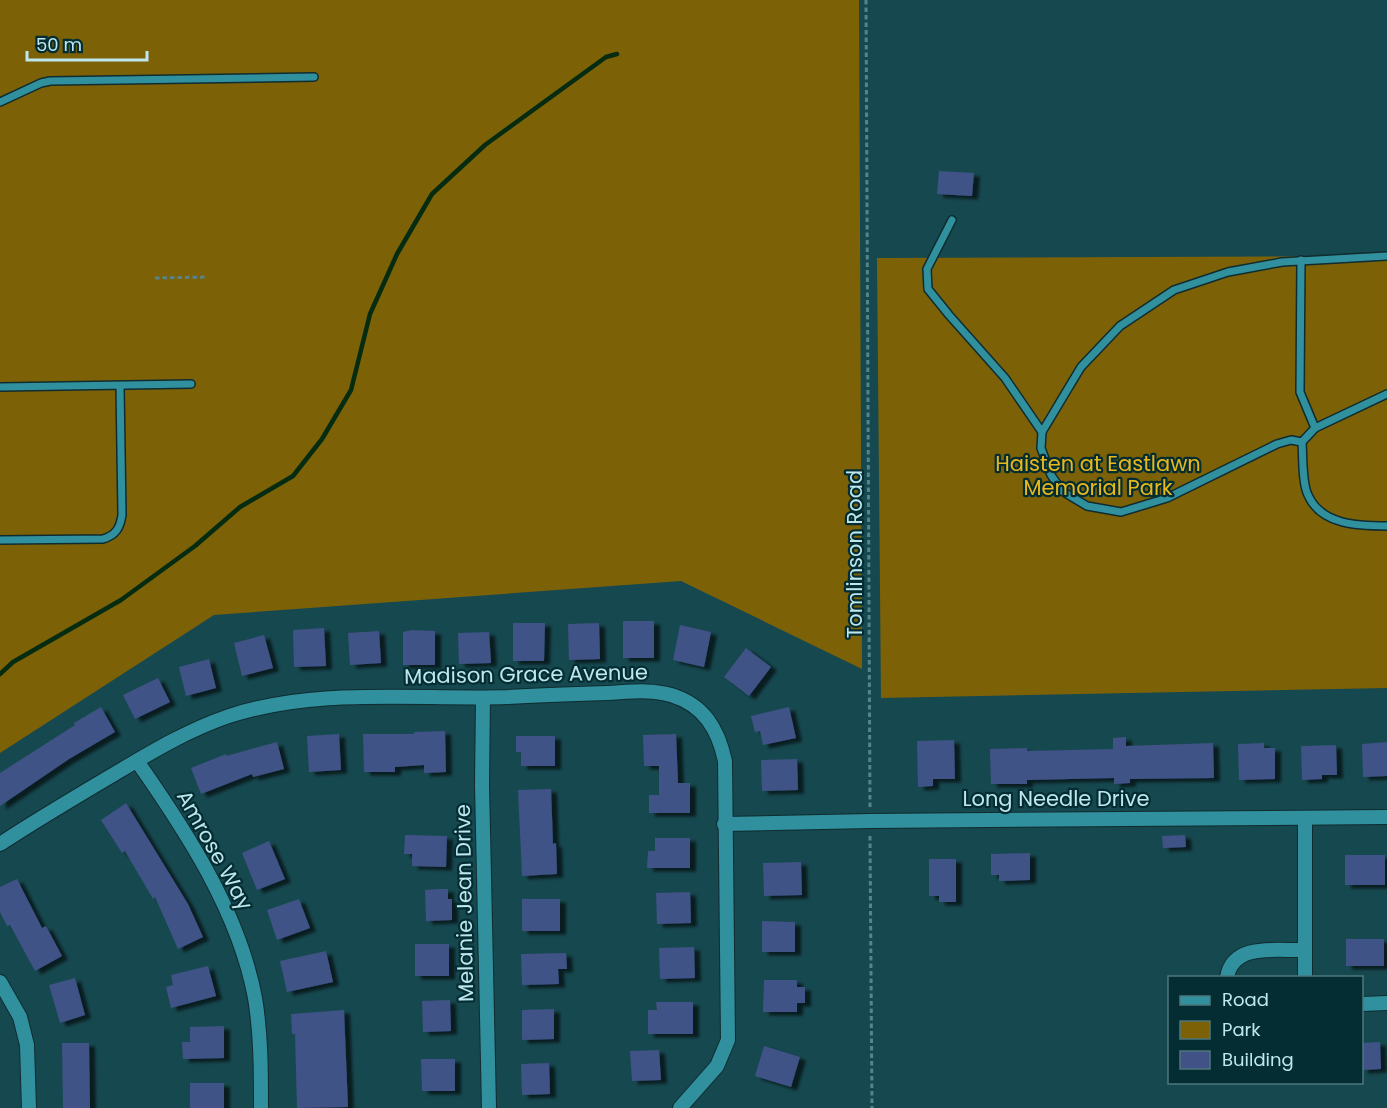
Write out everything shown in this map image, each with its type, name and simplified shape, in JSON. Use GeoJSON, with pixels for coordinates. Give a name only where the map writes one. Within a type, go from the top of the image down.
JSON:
{"type":"FeatureCollection","features":[{"type":"Feature","properties":{"kind":"street","name":"Madison Grace Avenue"},"geometry":{"type":"LineString","coordinates":[[0,844],[169,741],[205,724],[253,708],[332,698],[483,698],[641,692],[658,692],[683,700],[706,716],[715,728],[725,761],[728,1040],[717,1066],[680,1108]]}},
{"type":"Feature","properties":{"kind":"street","name":"Melanie Jean Drive"},"geometry":{"type":"LineString","coordinates":[[483,698],[482,785],[489,1108]]}},
{"type":"Feature","properties":{"kind":"street","name":"Amrose Way"},"geometry":{"type":"LineString","coordinates":[[136,761],[164,801],[216,887],[239,942],[255,997],[261,1108]]}},
{"type":"Feature","properties":{"kind":"street","name":"Long Needle Drive"},"geometry":{"type":"LineString","coordinates":[[724,824],[1387,817]]}},
{"type":"Feature","properties":{"kind":"street"},"geometry":{"type":"LineString","coordinates":[[1305,818],[1305,976]]}},
{"type":"Feature","properties":{"kind":"street"},"geometry":{"type":"LineString","coordinates":[[1227,976],[1234,960],[1245,953],[1304,950]]}},
{"type":"Feature","properties":{"kind":"street"},"geometry":{"type":"LineString","coordinates":[[0,982],[20,1017],[27,1045],[30,1108]]}},
{"type":"Feature","properties":{"kind":"street"},"geometry":{"type":"LineString","coordinates":[[1363,1004],[1387,1004]]}},
{"type":"Feature","properties":{"kind":"lane"},"geometry":{"type":"LineString","coordinates":[[0,102],[41,82],[50,81],[315,77]]}},
{"type":"Feature","properties":{"kind":"lane"},"geometry":{"type":"LineString","coordinates":[[952,220],[927,269],[928,289],[1005,378],[1042,432]]}},
{"type":"Feature","properties":{"kind":"lane"},"geometry":{"type":"LineString","coordinates":[[1302,442],[1291,440],[1277,444],[1167,498],[1120,512],[1087,506],[1062,491],[1051,475],[1041,448],[1042,432],[1080,367],[1120,326],[1174,290],[1228,272],[1301,260],[1387,256]]}},
{"type":"Feature","properties":{"kind":"lane"},"geometry":{"type":"LineString","coordinates":[[1301,260],[1300,392],[1315,428]]}},
{"type":"Feature","properties":{"kind":"lane"},"geometry":{"type":"LineString","coordinates":[[0,387],[191,384]]}},
{"type":"Feature","properties":{"kind":"lane"},"geometry":{"type":"LineString","coordinates":[[0,540],[103,539],[110,537],[119,529],[122,515],[120,386]]}},
{"type":"Feature","properties":{"kind":"lane"},"geometry":{"type":"LineString","coordinates":[[1387,394],[1315,428],[1302,442],[1307,493],[1319,513],[1335,521],[1387,526]]}},
{"type":"Feature","properties":{"kind":"path","name":"Tomlinson Road"},"geometry":{"type":"LineString","coordinates":[[866,0],[872,1108]]}},
{"type":"Feature","properties":{"kind":"path"},"geometry":{"type":"LineString","coordinates":[[155,278],[207,278]]}},
{"type":"Feature","properties":{"kind":"green space"},"geometry":{"type":"Polygon","coordinates":[[[0,0],[859,0],[862,669],[681,581],[214,615],[0,753],[0,0]]]}},
{"type":"Feature","properties":{"kind":"green space","name":"Haisten at Eastlawn Memorial Park"},"geometry":{"type":"Polygon","coordinates":[[[1387,256],[1387,688],[881,698],[877,258],[1387,256]]]}},
{"type":"Feature","properties":{"kind":"building"},"geometry":{"type":"Polygon","coordinates":[[[939,171],[974,173],[972,196],[937,194],[939,171]]]}},
{"type":"Feature","properties":{"kind":"building"},"geometry":{"type":"Polygon","coordinates":[[[623,621],[654,621],[654,658],[623,658],[623,621]]]}},
{"type":"Feature","properties":{"kind":"building"},"geometry":{"type":"Polygon","coordinates":[[[513,623],[545,623],[544,661],[513,661],[513,623]]]}},
{"type":"Feature","properties":{"kind":"building"},"geometry":{"type":"Polygon","coordinates":[[[599,623],[600,659],[569,660],[568,624],[599,623]]]}},
{"type":"Feature","properties":{"kind":"building"},"geometry":{"type":"Polygon","coordinates":[[[680,625],[711,632],[704,667],[673,660],[680,625]]]}},
{"type":"Feature","properties":{"kind":"building"},"geometry":{"type":"Polygon","coordinates":[[[324,628],[326,666],[294,667],[293,630],[324,628]]]}},
{"type":"Feature","properties":{"kind":"building"},"geometry":{"type":"Polygon","coordinates":[[[379,631],[381,663],[350,665],[348,633],[379,631]]]}},
{"type":"Feature","properties":{"kind":"building"},"geometry":{"type":"Polygon","coordinates":[[[435,631],[435,665],[403,665],[403,632],[435,631]]]}},
{"type":"Feature","properties":{"kind":"building"},"geometry":{"type":"Polygon","coordinates":[[[489,632],[491,663],[459,664],[458,633],[489,632]]]}},
{"type":"Feature","properties":{"kind":"building"},"geometry":{"type":"Polygon","coordinates":[[[264,635],[273,668],[242,676],[234,643],[264,635]]]}},
{"type":"Feature","properties":{"kind":"building"},"geometry":{"type":"Polygon","coordinates":[[[746,648],[771,667],[749,696],[724,677],[746,648]]]}},
{"type":"Feature","properties":{"kind":"building"},"geometry":{"type":"Polygon","coordinates":[[[209,659],[216,688],[186,696],[179,667],[209,659]]]}},
{"type":"Feature","properties":{"kind":"building"},"geometry":{"type":"Polygon","coordinates":[[[158,678],[170,702],[135,719],[123,695],[158,678]]]}},
{"type":"Feature","properties":{"kind":"building"},"geometry":{"type":"Polygon","coordinates":[[[101,707],[115,732],[69,759],[0,806],[0,773],[101,707]]]}},
{"type":"Feature","properties":{"kind":"building"},"geometry":{"type":"Polygon","coordinates":[[[789,707],[796,738],[763,745],[760,731],[755,732],[751,716],[789,707]]]}},
{"type":"Feature","properties":{"kind":"building"},"geometry":{"type":"Polygon","coordinates":[[[445,731],[446,772],[424,773],[424,765],[395,767],[395,772],[364,772],[363,734],[414,734],[414,732],[445,731]]]}},
{"type":"Feature","properties":{"kind":"building"},"geometry":{"type":"Polygon","coordinates":[[[339,734],[341,770],[309,772],[307,736],[339,734]]]}},
{"type":"Feature","properties":{"kind":"building"},"geometry":{"type":"Polygon","coordinates":[[[676,734],[678,783],[690,783],[690,813],[649,813],[649,795],[659,795],[659,766],[644,766],[643,735],[676,734]]]}},
{"type":"Feature","properties":{"kind":"building"},"geometry":{"type":"Polygon","coordinates":[[[516,736],[555,736],[555,766],[521,766],[521,752],[516,752],[516,736]]]}},
{"type":"Feature","properties":{"kind":"building"},"geometry":{"type":"Polygon","coordinates":[[[1126,737],[1126,746],[1213,743],[1214,778],[1130,779],[1130,783],[1114,784],[1114,778],[1027,780],[1027,784],[991,784],[990,749],[1027,748],[1027,751],[1113,749],[1113,738],[1126,737]]]}},
{"type":"Feature","properties":{"kind":"building"},"geometry":{"type":"Polygon","coordinates":[[[954,740],[955,779],[933,779],[933,786],[918,787],[917,741],[954,740]]]}},
{"type":"Feature","properties":{"kind":"building"},"geometry":{"type":"Polygon","coordinates":[[[277,742],[284,769],[253,777],[252,774],[201,794],[191,768],[226,754],[226,756],[277,742]]]}},
{"type":"Feature","properties":{"kind":"building"},"geometry":{"type":"Polygon","coordinates":[[[1387,742],[1387,776],[1363,777],[1362,744],[1387,742]]]}},
{"type":"Feature","properties":{"kind":"building"},"geometry":{"type":"Polygon","coordinates":[[[1264,743],[1264,748],[1275,748],[1275,779],[1239,780],[1238,744],[1264,743]]]}},
{"type":"Feature","properties":{"kind":"building"},"geometry":{"type":"Polygon","coordinates":[[[1336,745],[1337,775],[1322,775],[1322,779],[1302,780],[1301,746],[1336,745]]]}},
{"type":"Feature","properties":{"kind":"building"},"geometry":{"type":"Polygon","coordinates":[[[797,759],[798,790],[762,791],[761,760],[797,759]]]}},
{"type":"Feature","properties":{"kind":"building"},"geometry":{"type":"Polygon","coordinates":[[[551,789],[553,844],[556,843],[557,874],[522,876],[518,790],[551,789]]]}},
{"type":"Feature","properties":{"kind":"building"},"geometry":{"type":"Polygon","coordinates":[[[126,803],[188,904],[203,937],[178,949],[155,897],[153,899],[125,851],[122,853],[101,820],[126,803]]]}},
{"type":"Feature","properties":{"kind":"building"},"geometry":{"type":"Polygon","coordinates":[[[405,835],[447,836],[446,867],[412,866],[412,854],[404,854],[405,835]]]}},
{"type":"Feature","properties":{"kind":"building"},"geometry":{"type":"Polygon","coordinates":[[[1185,835],[1186,847],[1163,848],[1162,836],[1185,835]]]}},
{"type":"Feature","properties":{"kind":"building"},"geometry":{"type":"Polygon","coordinates":[[[655,838],[690,838],[690,868],[647,868],[648,851],[655,851],[655,838]]]}},
{"type":"Feature","properties":{"kind":"building"},"geometry":{"type":"Polygon","coordinates":[[[269,841],[285,879],[257,890],[242,853],[269,841]]]}},
{"type":"Feature","properties":{"kind":"building"},"geometry":{"type":"Polygon","coordinates":[[[1030,853],[1030,880],[999,881],[999,875],[991,875],[991,854],[1030,853]]]}},
{"type":"Feature","properties":{"kind":"building"},"geometry":{"type":"Polygon","coordinates":[[[1345,855],[1385,855],[1385,885],[1345,885],[1345,855]]]}},
{"type":"Feature","properties":{"kind":"building"},"geometry":{"type":"Polygon","coordinates":[[[929,859],[956,859],[956,902],[939,902],[939,896],[929,896],[929,859]]]}},
{"type":"Feature","properties":{"kind":"building"},"geometry":{"type":"Polygon","coordinates":[[[801,862],[802,895],[764,896],[763,863],[801,862]]]}},
{"type":"Feature","properties":{"kind":"building"},"geometry":{"type":"Polygon","coordinates":[[[17,879],[42,928],[46,926],[62,956],[35,971],[10,925],[7,926],[0,912],[0,887],[17,879]]]}},
{"type":"Feature","properties":{"kind":"building"},"geometry":{"type":"Polygon","coordinates":[[[448,889],[448,899],[452,899],[452,920],[426,921],[425,890],[448,889]]]}},
{"type":"Feature","properties":{"kind":"building"},"geometry":{"type":"Polygon","coordinates":[[[690,892],[691,923],[657,924],[656,893],[690,892]]]}},
{"type":"Feature","properties":{"kind":"building"},"geometry":{"type":"Polygon","coordinates":[[[299,899],[310,928],[277,940],[267,910],[299,899]]]}},
{"type":"Feature","properties":{"kind":"building"},"geometry":{"type":"Polygon","coordinates":[[[522,899],[560,899],[560,931],[522,931],[522,899]]]}},
{"type":"Feature","properties":{"kind":"building"},"geometry":{"type":"Polygon","coordinates":[[[762,921],[795,922],[795,952],[762,952],[762,921]]]}},
{"type":"Feature","properties":{"kind":"building"},"geometry":{"type":"Polygon","coordinates":[[[1346,939],[1384,939],[1384,966],[1346,966],[1346,939]]]}},
{"type":"Feature","properties":{"kind":"building"},"geometry":{"type":"Polygon","coordinates":[[[415,944],[449,944],[449,976],[415,976],[415,944]]]}},
{"type":"Feature","properties":{"kind":"building"},"geometry":{"type":"Polygon","coordinates":[[[694,947],[695,978],[660,979],[659,948],[694,947]]]}},
{"type":"Feature","properties":{"kind":"building"},"geometry":{"type":"Polygon","coordinates":[[[326,951],[333,982],[287,992],[280,961],[326,951]]]}},
{"type":"Feature","properties":{"kind":"building"},"geometry":{"type":"Polygon","coordinates":[[[566,953],[567,969],[558,969],[559,984],[522,985],[521,954],[566,953]]]}},
{"type":"Feature","properties":{"kind":"building"},"geometry":{"type":"Polygon","coordinates":[[[208,966],[216,996],[171,1008],[166,987],[173,985],[171,975],[208,966]]]}},
{"type":"Feature","properties":{"kind":"building"},"geometry":{"type":"Polygon","coordinates":[[[75,978],[85,1015],[60,1023],[49,985],[75,978]]]}},
{"type":"Feature","properties":{"kind":"building"},"geometry":{"type":"Polygon","coordinates":[[[764,980],[797,980],[797,987],[805,987],[805,1003],[797,1003],[797,1012],[763,1012],[764,980]]]}},
{"type":"Feature","properties":{"kind":"building"},"geometry":{"type":"Polygon","coordinates":[[[450,1000],[451,1031],[423,1032],[422,1001],[450,1000]]]}},
{"type":"Feature","properties":{"kind":"building"},"geometry":{"type":"Polygon","coordinates":[[[656,1002],[693,1002],[693,1034],[648,1034],[648,1010],[657,1010],[656,1002]]]}},
{"type":"Feature","properties":{"kind":"building"},"geometry":{"type":"Polygon","coordinates":[[[554,1009],[554,1039],[522,1040],[522,1010],[554,1009]]]}},
{"type":"Feature","properties":{"kind":"building"},"geometry":{"type":"Polygon","coordinates":[[[344,1010],[348,1107],[297,1108],[295,1034],[292,1034],[291,1014],[344,1010]]]}},
{"type":"Feature","properties":{"kind":"building"},"geometry":{"type":"Polygon","coordinates":[[[224,1026],[224,1058],[183,1059],[182,1042],[190,1042],[190,1027],[224,1026]]]}},
{"type":"Feature","properties":{"kind":"building"},"geometry":{"type":"Polygon","coordinates":[[[1380,1042],[1381,1069],[1363,1070],[1363,1043],[1380,1042]]]}},
{"type":"Feature","properties":{"kind":"building"},"geometry":{"type":"Polygon","coordinates":[[[62,1043],[89,1043],[90,1108],[63,1108],[62,1043]]]}},
{"type":"Feature","properties":{"kind":"building"},"geometry":{"type":"Polygon","coordinates":[[[764,1046],[800,1057],[791,1087],[755,1076],[764,1046]]]}},
{"type":"Feature","properties":{"kind":"building"},"geometry":{"type":"Polygon","coordinates":[[[659,1050],[661,1080],[632,1081],[630,1051],[659,1050]]]}},
{"type":"Feature","properties":{"kind":"building"},"geometry":{"type":"Polygon","coordinates":[[[421,1059],[455,1059],[455,1091],[422,1091],[421,1059]]]}},
{"type":"Feature","properties":{"kind":"building"},"geometry":{"type":"Polygon","coordinates":[[[549,1063],[550,1094],[522,1095],[521,1064],[549,1063]]]}},
{"type":"Feature","properties":{"kind":"building"},"geometry":{"type":"Polygon","coordinates":[[[190,1083],[224,1083],[224,1108],[190,1108],[190,1083]]]}},
{"type":"Feature","properties":{"kind":"waterway"},"geometry":{"type":"LineString","coordinates":[[0,674],[13,662],[121,600],[195,546],[240,507],[293,476],[322,439],[351,390],[370,314],[397,254],[432,194],[485,145],[606,57],[617,54]]}}]}
